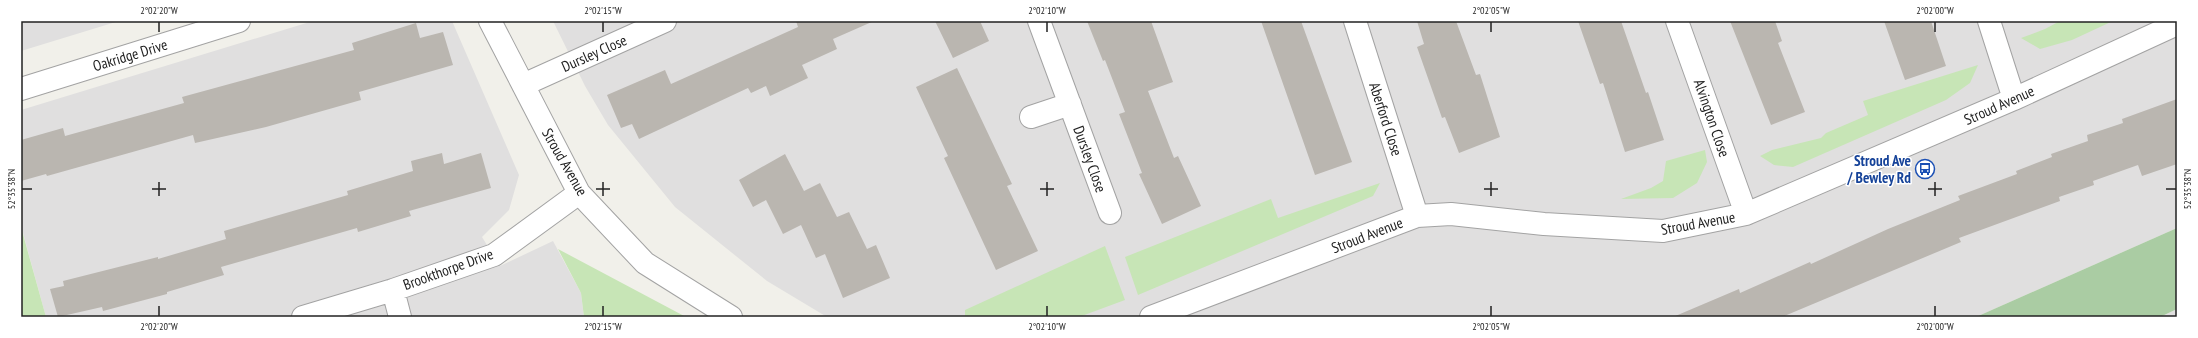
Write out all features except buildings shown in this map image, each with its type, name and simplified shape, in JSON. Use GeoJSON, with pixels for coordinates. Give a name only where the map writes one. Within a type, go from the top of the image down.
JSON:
{"type":"FeatureCollection","features":[{"type":"Feature","properties":{"kind":"street","name":"Oakridge Drive"},"geometry":{"type":"LineString","coordinates":[[21,89],[210,25],[239,21]]}},
{"type":"Feature","properties":{"kind":"street","name":"Stroud Avenue"},"geometry":{"type":"LineString","coordinates":[[490,21],[579,193],[646,263],[731,317]]}},
{"type":"Feature","properties":{"kind":"street","name":"Dursley Close"},"geometry":{"type":"LineString","coordinates":[[523,85],[665,21]]}},
{"type":"Feature","properties":{"kind":"street","name":"Dursley Close"},"geometry":{"type":"LineString","coordinates":[[1039,21],[1110,213]]}},
{"type":"Feature","properties":{"kind":"street","name":"Aberford Close"},"geometry":{"type":"LineString","coordinates":[[1355,21],[1417,216]]}},
{"type":"Feature","properties":{"kind":"street","name":"Alvington Close"},"geometry":{"type":"LineString","coordinates":[[1677,21],[1746,214]]}},
{"type":"Feature","properties":{"kind":"street"},"geometry":{"type":"LineString","coordinates":[[1989,21],[2014,99]]}},
{"type":"Feature","properties":{"kind":"street","name":"Stroud Avenue"},"geometry":{"type":"LineString","coordinates":[[1151,317],[1417,216],[1451,214],[1544,224],[1663,231],[1746,214],[2014,99],[2177,24]]}},
{"type":"Feature","properties":{"kind":"street"},"geometry":{"type":"LineString","coordinates":[[1031,116],[1070,104]]}},
{"type":"Feature","properties":{"kind":"street","name":"Brookthorpe Drive"},"geometry":{"type":"LineString","coordinates":[[303,317],[393,290],[494,255],[579,193]]}},
{"type":"Feature","properties":{"kind":"street"},"geometry":{"type":"LineString","coordinates":[[393,290],[400,317]]}},
{"type":"Feature","properties":{"kind":"shaded area"},"geometry":{"type":"Polygon","coordinates":[[[21,21],[119,21],[21,51],[21,21]]]}},
{"type":"Feature","properties":{"kind":"shaded area"},"geometry":{"type":"Polygon","coordinates":[[[313,21],[452,21],[519,175],[509,210],[482,237],[500,266],[553,241],[581,293],[584,317],[46,317],[21,226],[21,110],[313,21]]]}},
{"type":"Feature","properties":{"kind":"shaded area"},"geometry":{"type":"Polygon","coordinates":[[[553,21],[2177,21],[2177,228],[1976,317],[827,317],[767,281],[675,207],[608,125],[585,86],[553,21]]]}},
{"type":"Feature","properties":{"kind":"shaded area"},"geometry":{"type":"Polygon","coordinates":[[[2177,309],[2177,317],[2160,317],[2177,309]]]}},
{"type":"Feature","properties":{"kind":"green space"},"geometry":{"type":"Polygon","coordinates":[[[2060,21],[2113,21],[2072,40],[2040,49],[2021,38],[2045,29],[2060,21]]]}},
{"type":"Feature","properties":{"kind":"green space"},"geometry":{"type":"Polygon","coordinates":[[[1978,65],[1970,83],[1946,100],[1793,167],[1774,165],[1760,156],[1772,150],[1821,138],[1826,133],[1868,115],[1863,101],[1978,65]]]}},
{"type":"Feature","properties":{"kind":"green space"},"geometry":{"type":"Polygon","coordinates":[[[1705,150],[1707,162],[1697,183],[1673,198],[1621,199],[1651,188],[1663,181],[1666,161],[1705,150]]]}},
{"type":"Feature","properties":{"kind":"green space"},"geometry":{"type":"Polygon","coordinates":[[[1380,183],[1373,196],[1138,295],[1125,257],[1271,199],[1278,218],[1380,183]]]}},
{"type":"Feature","properties":{"kind":"green space"},"geometry":{"type":"Polygon","coordinates":[[[21,227],[46,317],[21,317],[21,227]]]}},
{"type":"Feature","properties":{"kind":"green space"},"geometry":{"type":"Polygon","coordinates":[[[2177,228],[2177,309],[2160,317],[1976,317],[2177,228]]]}},
{"type":"Feature","properties":{"kind":"green space"},"geometry":{"type":"Polygon","coordinates":[[[1105,246],[1125,300],[1079,317],[965,317],[965,310],[1105,246]]]}},
{"type":"Feature","properties":{"kind":"green space"},"geometry":{"type":"Polygon","coordinates":[[[558,249],[686,317],[584,317],[581,293],[558,249]]]}},
{"type":"Feature","properties":{"kind":"place","name":"Stroud Ave / Bewley Rd"},"geometry":{"type":"Point","coordinates":[1925,169]}}]}
